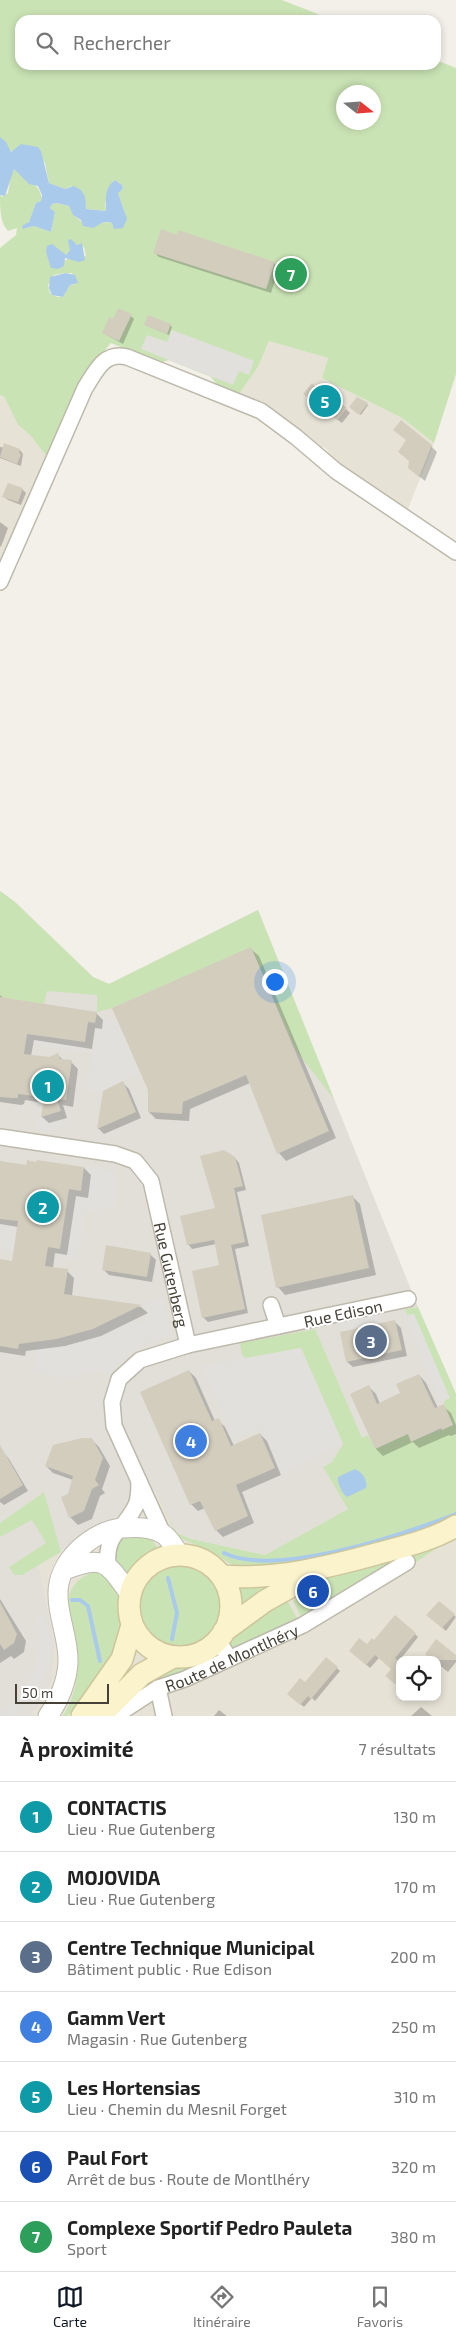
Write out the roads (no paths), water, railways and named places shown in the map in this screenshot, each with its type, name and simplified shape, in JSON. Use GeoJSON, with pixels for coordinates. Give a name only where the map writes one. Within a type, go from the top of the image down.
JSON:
{"type":"FeatureCollection","features":[{"type":"Feature","properties":{"kind":"main road","name":"Route de Montlhéry"},"geometry":{"type":"LineString","coordinates":[[221,1576],[251,1578],[328,1566],[435,1538],[456,1526]]}},
{"type":"Feature","properties":{"kind":"main road"},"geometry":{"type":"LineString","coordinates":[[180,1555],[196,1558],[210,1565],[221,1576],[228,1588],[231,1603],[229,1617],[221,1635],[205,1650],[190,1656],[173,1657],[160,1653],[139,1637],[132,1625],[129,1610],[130,1594],[135,1581],[149,1566],[167,1557],[180,1555]]}},
{"type":"Feature","properties":{"kind":"main road","name":"Route de Montlhéry"},"geometry":{"type":"LineString","coordinates":[[221,1635],[264,1600],[328,1566]]}},
{"type":"Feature","properties":{"kind":"main road"},"geometry":{"type":"LineString","coordinates":[[82,1716],[122,1659],[132,1625]]}},
{"type":"Feature","properties":{"kind":"main road"},"geometry":{"type":"LineString","coordinates":[[109,1712],[142,1674],[173,1657]]}},
{"type":"Feature","properties":{"kind":"street"},"geometry":{"type":"LineString","coordinates":[[0,582],[85,388],[103,362],[114,355],[127,357],[260,411],[296,437],[336,471],[456,552]]}},
{"type":"Feature","properties":{"kind":"street","name":"Rue Gutenberg"},"geometry":{"type":"LineString","coordinates":[[0,1137],[115,1154],[135,1161],[151,1181],[188,1345],[140,1360],[119,1379],[112,1402],[114,1426],[163,1534],[180,1555]]}},
{"type":"Feature","properties":{"kind":"street","name":"Rue Edison"},"geometry":{"type":"LineString","coordinates":[[188,1345],[408,1299]]}},
{"type":"Feature","properties":{"kind":"street"},"geometry":{"type":"LineString","coordinates":[[271,1304],[278,1326]]}},
{"type":"Feature","properties":{"kind":"street","name":"Rue Gutenberg"},"geometry":{"type":"LineString","coordinates":[[108,1565],[107,1552],[110,1541],[136,1505],[138,1480]]}},
{"type":"Feature","properties":{"kind":"street"},"geometry":{"type":"LineString","coordinates":[[48,1716],[55,1707],[65,1682],[68,1664],[67,1642],[58,1594],[60,1581],[75,1554],[86,1543],[106,1532],[119,1528],[140,1527],[163,1534]]}},
{"type":"Feature","properties":{"kind":"street"},"geometry":{"type":"LineString","coordinates":[[65,1570],[84,1562],[95,1561],[108,1565],[130,1594]]}},
{"type":"Feature","properties":{"kind":"street","name":"Route de Montlhéry"},"geometry":{"type":"LineString","coordinates":[[109,1712],[158,1688],[185,1679],[303,1625],[407,1562]]}},
{"type":"Feature","properties":{"kind":"street"},"geometry":{"type":"LineString","coordinates":[[221,1635],[229,1658]]}},
{"type":"Feature","properties":{"kind":"street"},"geometry":{"type":"LineString","coordinates":[[158,1688],[164,1716]]}},
{"type":"Feature","properties":{"kind":"water"},"geometry":{"type":"Polygon","coordinates":[[[0,137],[6,142],[11,152],[21,144],[38,147],[41,151],[49,183],[65,189],[73,186],[80,190],[85,198],[86,209],[106,211],[106,194],[111,183],[115,180],[122,185],[123,189],[118,193],[127,219],[123,228],[114,229],[112,223],[106,222],[93,228],[83,226],[81,220],[73,215],[69,206],[57,203],[52,204],[50,208],[55,212],[51,232],[34,226],[23,229],[22,226],[29,222],[36,203],[41,201],[42,195],[38,186],[29,184],[14,169],[5,196],[0,195],[0,137]]]}},
{"type":"Feature","properties":{"kind":"water"},"geometry":{"type":"Polygon","coordinates":[[[71,239],[77,245],[82,243],[85,260],[79,262],[65,258],[64,266],[58,269],[51,268],[46,252],[47,246],[52,244],[66,255],[70,250],[68,240],[71,239]]]}},
{"type":"Feature","properties":{"kind":"water"},"geometry":{"type":"Polygon","coordinates":[[[66,273],[75,275],[78,283],[70,285],[63,297],[52,295],[49,288],[50,277],[66,273]]]}},
{"type":"Feature","properties":{"kind":"water"},"geometry":{"type":"Polygon","coordinates":[[[355,1469],[364,1477],[366,1488],[347,1497],[340,1488],[338,1477],[355,1469]]]}},
{"type":"Feature","properties":{"kind":"waterway"},"geometry":{"type":"LineString","coordinates":[[224,1553],[247,1559],[275,1560],[306,1557],[373,1542],[456,1514]]}},
{"type":"Feature","properties":{"kind":"waterway"},"geometry":{"type":"LineString","coordinates":[[168,1578],[177,1613],[172,1639]]}},
{"type":"Feature","properties":{"kind":"waterway"},"geometry":{"type":"LineString","coordinates":[[72,1600],[80,1600],[88,1606],[100,1661]]}},
{"type":"Feature","properties":{"kind":"place","name":"Complexe Sportif Pedro Pauleta"},"geometry":{"type":"Point","coordinates":[291,274]}},
{"type":"Feature","properties":{"kind":"place","name":"Les Hortensias"},"geometry":{"type":"Point","coordinates":[325,401]}},
{"type":"Feature","properties":{"kind":"place","name":"CONTACTIS"},"geometry":{"type":"Point","coordinates":[48,1086]}},
{"type":"Feature","properties":{"kind":"place","name":"MOJOVIDA"},"geometry":{"type":"Point","coordinates":[43,1207]}},
{"type":"Feature","properties":{"kind":"place","name":"Centre Technique Municipal"},"geometry":{"type":"Point","coordinates":[371,1341]}},
{"type":"Feature","properties":{"kind":"place","name":"Gamm Vert"},"geometry":{"type":"Point","coordinates":[191,1441]}},
{"type":"Feature","properties":{"kind":"place","name":"Paul Fort"},"geometry":{"type":"Point","coordinates":[313,1591]}}]}
